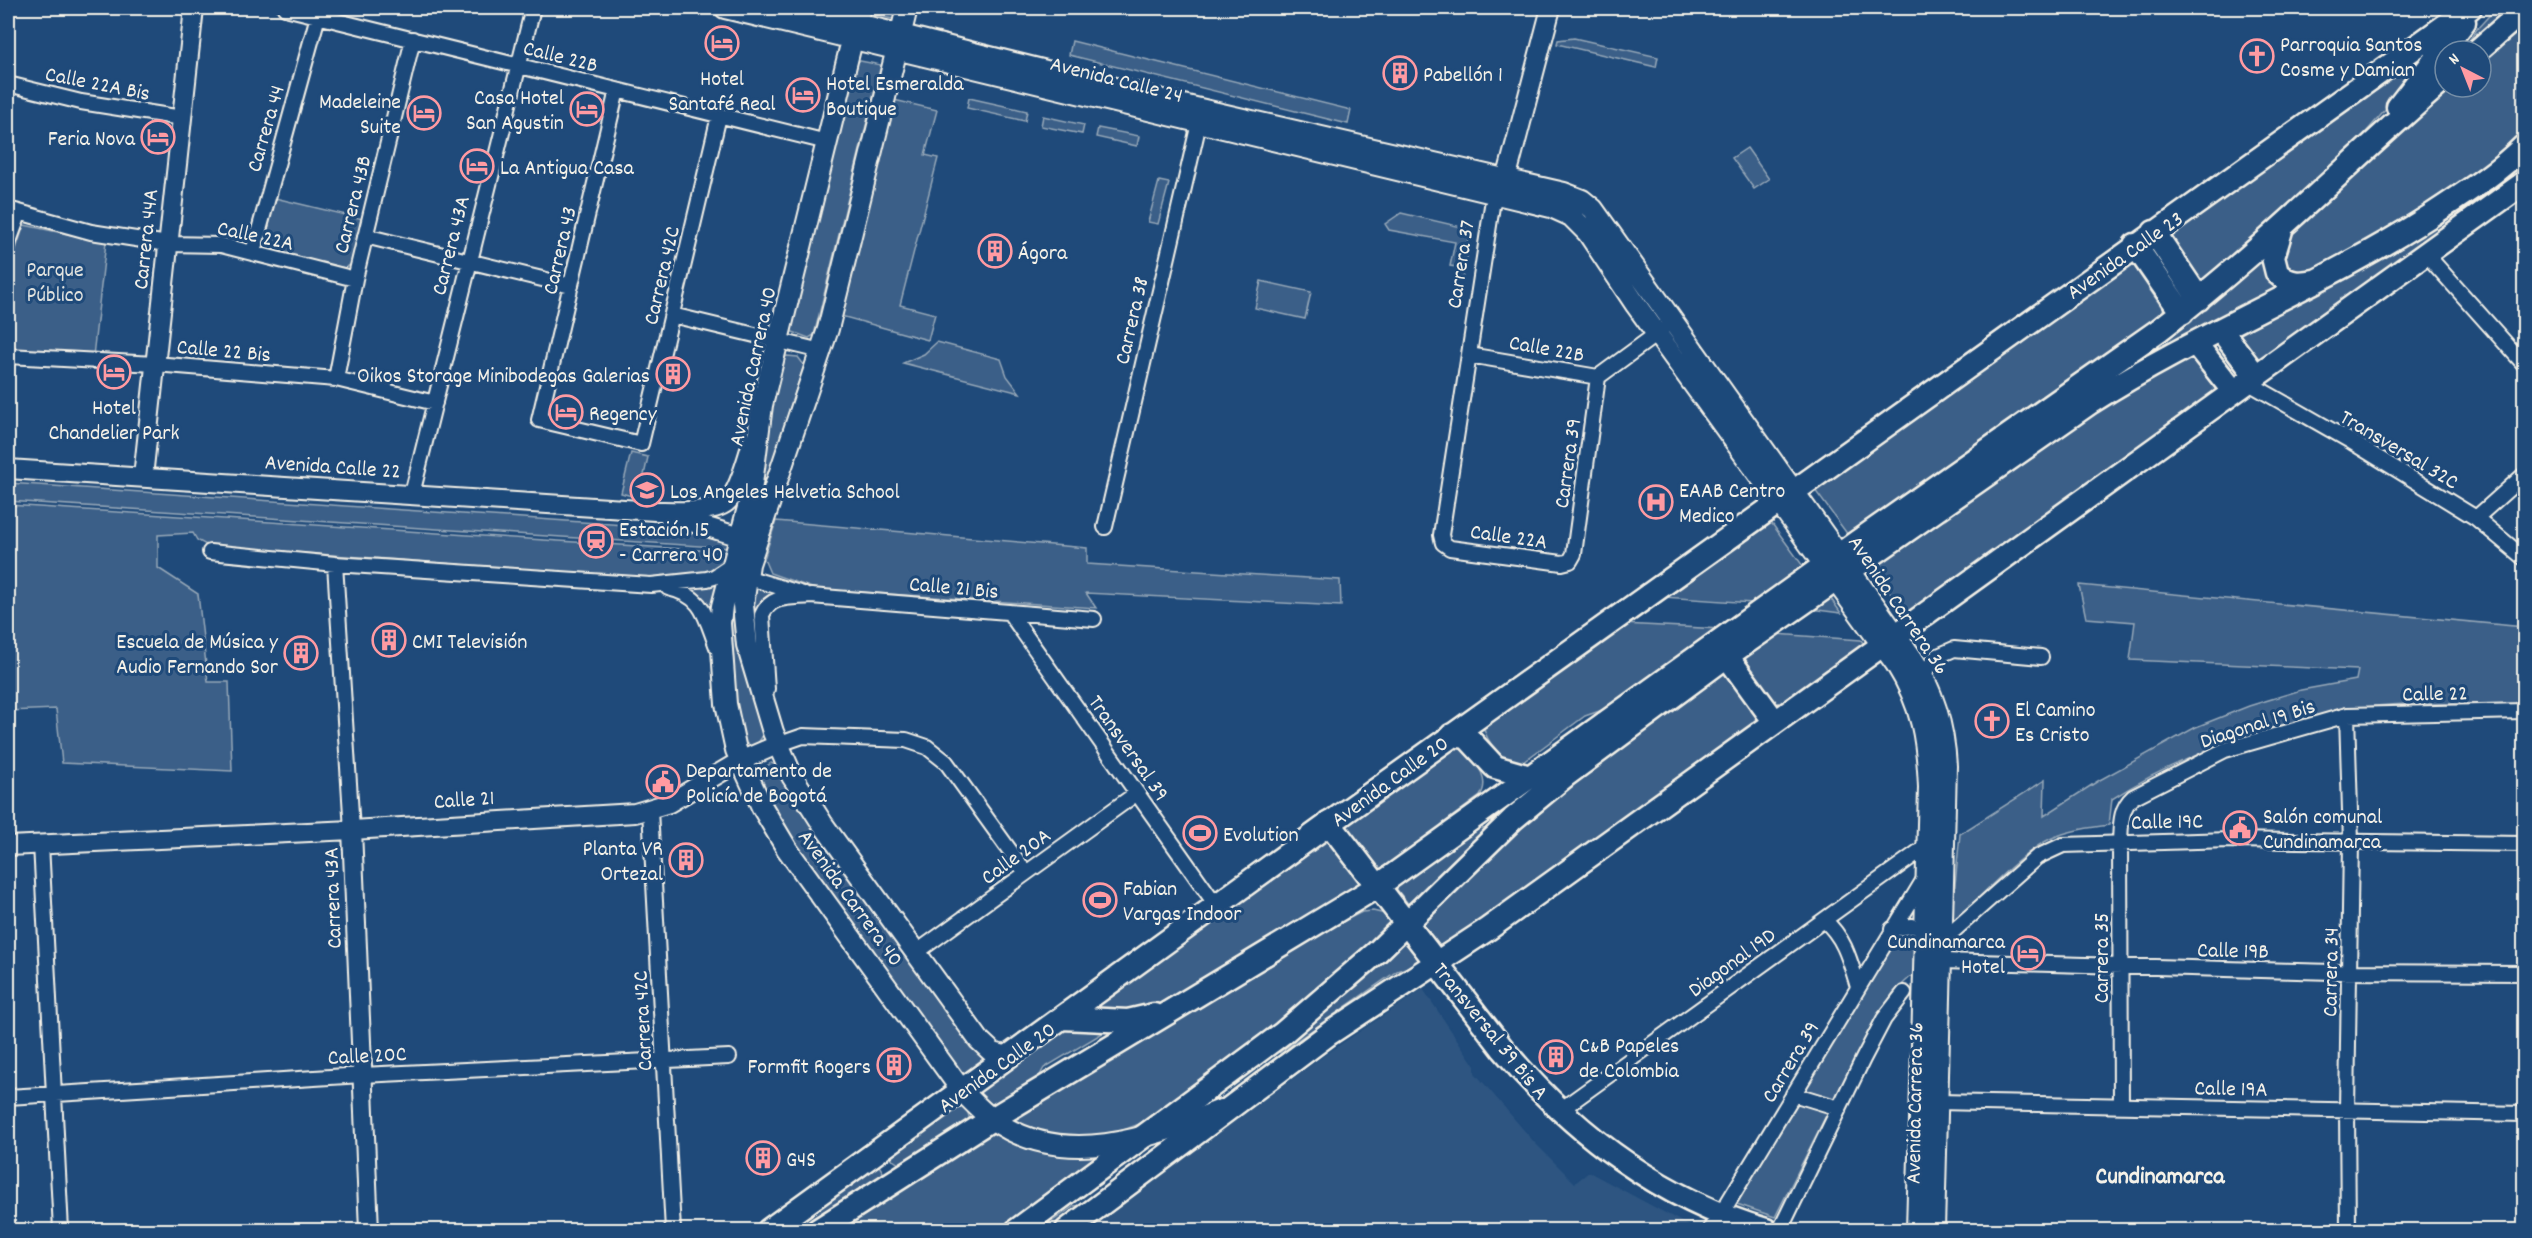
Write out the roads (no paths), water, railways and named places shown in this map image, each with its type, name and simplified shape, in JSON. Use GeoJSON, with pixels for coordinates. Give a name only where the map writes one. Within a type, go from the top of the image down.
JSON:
{"type":"FeatureCollection","features":[{"type":"Feature","properties":{"kind":"main road","name":"Avenida Calle 24"},"geometry":{"type":"LineString","coordinates":[[725,8],[856,23]]}},
{"type":"Feature","properties":{"kind":"main road","name":"Avenida Calle 24"},"geometry":{"type":"LineString","coordinates":[[793,8],[856,23],[899,42],[1199,123],[1500,187]]}},
{"type":"Feature","properties":{"kind":"main road","name":"Avenida Carrera 40"},"geometry":{"type":"LineString","coordinates":[[907,8],[821,351],[766,508],[720,623],[728,718],[740,761],[762,807],[787,849],[962,1091],[992,1119],[1025,1137],[1071,1146],[1098,1146],[1146,1135],[1234,1105]]}},
{"type":"Feature","properties":{"kind":"main road"},"geometry":{"type":"LineString","coordinates":[[2372,142],[2452,36],[2466,10]]}},
{"type":"Feature","properties":{"kind":"main road","name":"Avenida Calle 23"},"geometry":{"type":"LineString","coordinates":[[1786,497],[2466,10]]}},
{"type":"Feature","properties":{"kind":"main road"},"geometry":{"type":"LineString","coordinates":[[2491,39],[2524,10]]}},
{"type":"Feature","properties":{"kind":"main road","name":"Avenida Carrera 40"},"geometry":{"type":"LineString","coordinates":[[856,23],[759,422],[750,500],[740,537],[739,571],[747,645],[775,739],[792,776],[822,823],[979,1040],[993,1053],[1008,1057]]}},
{"type":"Feature","properties":{"kind":"main road","name":"Avenida Calle 24"},"geometry":{"type":"LineString","coordinates":[[899,42],[1191,107],[1500,187]]}},
{"type":"Feature","properties":{"kind":"main road"},"geometry":{"type":"LineString","coordinates":[[1017,1230],[1283,1033],[1345,982],[1481,848],[1565,776],[1727,656],[1837,568],[2190,306],[2282,227],[2372,142],[2433,89]]}},
{"type":"Feature","properties":{"kind":"main road"},"geometry":{"type":"LineString","coordinates":[[1837,568],[2141,370],[2322,279],[2406,231],[2479,184],[2516,156],[2524,146]]}},
{"type":"Feature","properties":{"kind":"main road"},"geometry":{"type":"LineString","coordinates":[[1067,1230],[1349,1020],[1488,930],[2524,183]]}},
{"type":"Feature","properties":{"kind":"main road","name":"Avenida Carrera 36"},"geometry":{"type":"LineString","coordinates":[[1500,187],[1561,210],[1579,222],[1665,328],[1889,639],[1923,674],[1937,707],[1945,746],[1917,1230]]}},
{"type":"Feature","properties":{"kind":"main road"},"geometry":{"type":"LineString","coordinates":[[2282,227],[2273,257],[2277,273],[2289,282],[2296,283],[2322,279]]}},
{"type":"Feature","properties":{"kind":"main road"},"geometry":{"type":"LineString","coordinates":[[2154,232],[2190,306]]}},
{"type":"Feature","properties":{"kind":"main road"},"geometry":{"type":"LineString","coordinates":[[2136,245],[2190,306]]}},
{"type":"Feature","properties":{"kind":"main road"},"geometry":{"type":"LineString","coordinates":[[2221,330],[2246,383]]}},
{"type":"Feature","properties":{"kind":"main road"},"geometry":{"type":"LineString","coordinates":[[2195,344],[2246,383]]}},
{"type":"Feature","properties":{"kind":"main road","name":"Avenida Calle 20"},"geometry":{"type":"LineString","coordinates":[[769,1230],[1329,823],[1786,497]]}},
{"type":"Feature","properties":{"kind":"main road","name":"Avenida Calle 20"},"geometry":{"type":"LineString","coordinates":[[818,1230],[992,1119],[1378,886],[1530,777],[1837,568]]}},
{"type":"Feature","properties":{"kind":"main road","name":"Avenida Carrera 36"},"geometry":{"type":"LineString","coordinates":[[1889,639],[1924,726],[1927,744],[1929,787],[1927,874],[1933,943],[1937,1102],[1934,1230]]}},
{"type":"Feature","properties":{"kind":"main road"},"geometry":{"type":"LineString","coordinates":[[1727,656],[1775,722]]}},
{"type":"Feature","properties":{"kind":"main road"},"geometry":{"type":"LineString","coordinates":[[1452,735],[1467,737],[1492,765],[1500,770],[1530,777]]}},
{"type":"Feature","properties":{"kind":"main road","name":"Transversal 39 Bis A"},"geometry":{"type":"LineString","coordinates":[[1329,823],[1406,924],[1437,987],[1491,1060],[1516,1088],[1568,1139],[1607,1170],[1636,1188],[1716,1226]]}},
{"type":"Feature","properties":{"kind":"main road","name":"Transversal 39 Bis A"},"geometry":{"type":"LineString","coordinates":[[1429,969],[1559,1110],[1598,1145],[1682,1197],[1716,1226]]}},
{"type":"Feature","properties":{"kind":"main road"},"geometry":{"type":"LineString","coordinates":[[1062,1018],[1128,1021],[1172,1010]]}},
{"type":"Feature","properties":{"kind":"main road"},"geometry":{"type":"LineString","coordinates":[[1234,1105],[1283,1033]]}},
{"type":"Feature","properties":{"kind":"main road"},"geometry":{"type":"LineString","coordinates":[[877,1152],[898,1180]]}},
{"type":"Feature","properties":{"kind":"main road"},"geometry":{"type":"LineString","coordinates":[[1072,1190],[1108,1200]]}},
{"type":"Feature","properties":{"kind":"main road"},"geometry":{"type":"LineString","coordinates":[[1716,1226],[1766,1230]]}},
{"type":"Feature","properties":{"kind":"street","name":"Carrera 44A"},"geometry":{"type":"LineString","coordinates":[[143,477],[194,8]]}},
{"type":"Feature","properties":{"kind":"street","name":"Calle 22B"},"geometry":{"type":"LineString","coordinates":[[285,8],[827,142]]}},
{"type":"Feature","properties":{"kind":"street","name":"Carrera 43A"},"geometry":{"type":"LineString","coordinates":[[412,494],[533,8]]}},
{"type":"Feature","properties":{"kind":"street","name":"Carrera 37"},"geometry":{"type":"LineString","coordinates":[[1441,535],[1492,206],[1500,187],[1551,8]]}},
{"type":"Feature","properties":{"kind":"street","name":"Carrera 44"},"geometry":{"type":"LineString","coordinates":[[253,252],[318,16]]}},
{"type":"Feature","properties":{"kind":"street","name":"Carrera 43B"},"geometry":{"type":"LineString","coordinates":[[336,379],[354,279],[413,39]]}},
{"type":"Feature","properties":{"kind":"street","name":"Calle 22A Bis"},"geometry":{"type":"LineString","coordinates":[[8,84],[81,102],[182,118]]}},
{"type":"Feature","properties":{"kind":"street","name":"Carrera 43"},"geometry":{"type":"LineString","coordinates":[[618,90],[539,420],[641,444]]}},
{"type":"Feature","properties":{"kind":"street","name":"Carrera 42C"},"geometry":{"type":"LineString","coordinates":[[641,444],[719,116]]}},
{"type":"Feature","properties":{"kind":"street","name":"Carrera 38"},"geometry":{"type":"LineString","coordinates":[[1105,527],[1199,123]]}},
{"type":"Feature","properties":{"kind":"street","name":"Calle 22A"},"geometry":{"type":"LineString","coordinates":[[14,212],[91,232],[168,244],[221,245],[354,279]]}},
{"type":"Feature","properties":{"kind":"street"},"geometry":{"type":"LineString","coordinates":[[8,244],[14,212]]}},
{"type":"Feature","properties":{"kind":"street"},"geometry":{"type":"LineString","coordinates":[[365,236],[571,286]]}},
{"type":"Feature","properties":{"kind":"street"},"geometry":{"type":"LineString","coordinates":[[2434,263],[2524,364]]}},
{"type":"Feature","properties":{"kind":"street"},"geometry":{"type":"LineString","coordinates":[[672,315],[821,351]]}},
{"type":"Feature","properties":{"kind":"street","name":"Calle 22B"},"geometry":{"type":"LineString","coordinates":[[1469,355],[1598,377],[1665,328]]}},
{"type":"Feature","properties":{"kind":"street","name":"Calle 22 Bis"},"geometry":{"type":"LineString","coordinates":[[8,356],[155,364],[336,379],[435,403]]}},
{"type":"Feature","properties":{"kind":"street","name":"Carrera 39"},"geometry":{"type":"LineString","coordinates":[[1574,554],[1598,377]]}},
{"type":"Feature","properties":{"kind":"street","name":"Transversal 32C"},"geometry":{"type":"LineString","coordinates":[[2246,383],[2352,442],[2476,518],[2524,558]]}},
{"type":"Feature","properties":{"kind":"street","name":"Avenida Calle 22"},"geometry":{"type":"LineString","coordinates":[[8,469],[655,511],[713,508],[726,504],[735,491],[759,422]]}},
{"type":"Feature","properties":{"kind":"street"},"geometry":{"type":"LineString","coordinates":[[2476,518],[2524,475]]}},
{"type":"Feature","properties":{"kind":"street","name":"Avenida Calle 22"},"geometry":{"type":"LineString","coordinates":[[655,511],[740,537]]}},
{"type":"Feature","properties":{"kind":"street","name":"Calle 22A"},"geometry":{"type":"LineString","coordinates":[[1441,535],[1443,543],[1450,548],[1562,563],[1570,561],[1574,554]]}},
{"type":"Feature","properties":{"kind":"street"},"geometry":{"type":"LineString","coordinates":[[210,552],[335,564],[651,585],[683,591],[696,599],[706,616],[723,664]]}},
{"type":"Feature","properties":{"kind":"street","name":"Carrera 43A"},"geometry":{"type":"LineString","coordinates":[[335,564],[352,830],[369,1230]]}},
{"type":"Feature","properties":{"kind":"street"},"geometry":{"type":"LineString","coordinates":[[651,585],[707,579],[739,571]]}},
{"type":"Feature","properties":{"kind":"street","name":"Calle 21 Bis"},"geometry":{"type":"LineString","coordinates":[[739,571],[811,596]]}},
{"type":"Feature","properties":{"kind":"street","name":"Calle 21 Bis"},"geometry":{"type":"LineString","coordinates":[[775,739],[765,676],[762,615],[766,606],[772,601],[811,596],[1094,619]]}},
{"type":"Feature","properties":{"kind":"street","name":"Transversal 39"},"geometry":{"type":"LineString","coordinates":[[1009,612],[1216,905]]}},
{"type":"Feature","properties":{"kind":"street"},"geometry":{"type":"LineString","coordinates":[[1923,674],[1938,656],[1954,649],[2041,657]]}},
{"type":"Feature","properties":{"kind":"street","name":"Calle 22"},"geometry":{"type":"LineString","coordinates":[[2347,715],[2524,711]]}},
{"type":"Feature","properties":{"kind":"street","name":"Diagonal 19 Bis"},"geometry":{"type":"LineString","coordinates":[[2123,810],[2133,796],[2225,750],[2347,715]]}},
{"type":"Feature","properties":{"kind":"street","name":"Carrera 34"},"geometry":{"type":"LineString","coordinates":[[2347,715],[2352,842],[2347,1110],[2348,1230]]}},
{"type":"Feature","properties":{"kind":"street","name":"Calle 21"},"geometry":{"type":"LineString","coordinates":[[8,846],[352,830],[634,813],[650,810],[687,793],[775,739],[803,736],[906,740],[927,747],[946,762],[1026,873]]}},
{"type":"Feature","properties":{"kind":"street","name":"Calle 20A"},"geometry":{"type":"LineString","coordinates":[[917,952],[1137,793]]}},
{"type":"Feature","properties":{"kind":"street","name":"Carrera 42C"},"geometry":{"type":"LineString","coordinates":[[650,810],[673,1230]]}},
{"type":"Feature","properties":{"kind":"street","name":"Carrera 35"},"geometry":{"type":"LineString","coordinates":[[2121,1106],[2120,842],[2123,810]]}},
{"type":"Feature","properties":{"kind":"street","name":"Calle 19C"},"geometry":{"type":"LineString","coordinates":[[1933,943],[2037,857],[2063,844],[2230,840],[2524,844]]}},
{"type":"Feature","properties":{"kind":"street"},"geometry":{"type":"LineString","coordinates":[[40,844],[61,1230]]}},
{"type":"Feature","properties":{"kind":"street","name":"Diagonal 19D"},"geometry":{"type":"LineString","coordinates":[[1559,1110],[1928,845]]}},
{"type":"Feature","properties":{"kind":"street","name":"Carrera 39"},"geometry":{"type":"LineString","coordinates":[[1716,1226],[1793,1094],[1927,874]]}},
{"type":"Feature","properties":{"kind":"street"},"geometry":{"type":"LineString","coordinates":[[1824,920],[1835,929],[1844,943],[1858,987]]}},
{"type":"Feature","properties":{"kind":"street"},"geometry":{"type":"LineString","coordinates":[[1892,929],[1911,926],[1933,943]]}},
{"type":"Feature","properties":{"kind":"street","name":"Calle 19B"},"geometry":{"type":"LineString","coordinates":[[1933,943],[2121,967],[2524,973]]}},
{"type":"Feature","properties":{"kind":"street"},"geometry":{"type":"LineString","coordinates":[[1780,1230],[1884,1019],[1904,993]]}},
{"type":"Feature","properties":{"kind":"street","name":"Calle 20C"},"geometry":{"type":"LineString","coordinates":[[8,1097],[362,1075],[729,1057]]}},
{"type":"Feature","properties":{"kind":"street"},"geometry":{"type":"LineString","coordinates":[[1793,1094],[1839,1108]]}},
{"type":"Feature","properties":{"kind":"street","name":"Calle 19A"},"geometry":{"type":"LineString","coordinates":[[1937,1102],[2524,1114]]}},
{"type":"Feature","properties":{"kind":"place","name":"Hotel Santafé Real"},"geometry":{"type":"Point","coordinates":[722,43]}},
{"type":"Feature","properties":{"kind":"place","name":"Parroquia Santos Cosme y Damian"},"geometry":{"type":"Point","coordinates":[2257,56]}},
{"type":"Feature","properties":{"kind":"place","name":"Pabellón 1"},"geometry":{"type":"Point","coordinates":[1400,73]}},
{"type":"Feature","properties":{"kind":"place","name":"Hotel Esmeralda Boutique"},"geometry":{"type":"Point","coordinates":[803,95]}},
{"type":"Feature","properties":{"kind":"place","name":"Casa Hotel San Agustin"},"geometry":{"type":"Point","coordinates":[587,109]}},
{"type":"Feature","properties":{"kind":"place","name":"Madeleine Suite"},"geometry":{"type":"Point","coordinates":[424,113]}},
{"type":"Feature","properties":{"kind":"place","name":"Feria Nova"},"geometry":{"type":"Point","coordinates":[158,137]}},
{"type":"Feature","properties":{"kind":"place","name":"La Antigua Casa"},"geometry":{"type":"Point","coordinates":[477,166]}},
{"type":"Feature","properties":{"kind":"place","name":"Ágora"},"geometry":{"type":"Point","coordinates":[995,251]}},
{"type":"Feature","properties":{"kind":"place","name":"Hotel Chandelier Park"},"geometry":{"type":"Point","coordinates":[114,372]}},
{"type":"Feature","properties":{"kind":"place","name":"Oikos Storage Minibodegas Galerias"},"geometry":{"type":"Point","coordinates":[673,374]}},
{"type":"Feature","properties":{"kind":"place","name":"Regency"},"geometry":{"type":"Point","coordinates":[566,412]}},
{"type":"Feature","properties":{"kind":"place","name":"Los Angeles Helvetia School"},"geometry":{"type":"Point","coordinates":[647,490]}},
{"type":"Feature","properties":{"kind":"place","name":"EAAB Centro Medico"},"geometry":{"type":"Point","coordinates":[1656,502]}},
{"type":"Feature","properties":{"kind":"place","name":"Estación 15 - Carrera 40"},"geometry":{"type":"Point","coordinates":[596,541]}},
{"type":"Feature","properties":{"kind":"place","name":"CMI Televisión"},"geometry":{"type":"Point","coordinates":[389,640]}},
{"type":"Feature","properties":{"kind":"place","name":"Escuela de Música y Audio Fernando Sor"},"geometry":{"type":"Point","coordinates":[301,653]}},
{"type":"Feature","properties":{"kind":"place","name":"El Camino Es Cristo"},"geometry":{"type":"Point","coordinates":[1992,721]}},
{"type":"Feature","properties":{"kind":"place","name":"Departamento de Policía de Bogotá"},"geometry":{"type":"Point","coordinates":[663,782]}},
{"type":"Feature","properties":{"kind":"place","name":"Salón comunal Cundinamarca"},"geometry":{"type":"Point","coordinates":[2240,828]}},
{"type":"Feature","properties":{"kind":"place","name":"Evolution"},"geometry":{"type":"Point","coordinates":[1200,833]}},
{"type":"Feature","properties":{"kind":"place","name":"Planta VR Ortezal"},"geometry":{"type":"Point","coordinates":[686,860]}},
{"type":"Feature","properties":{"kind":"place","name":"Fabian Vargas Indoor"},"geometry":{"type":"Point","coordinates":[1100,900]}},
{"type":"Feature","properties":{"kind":"place","name":"Cundinamarca Hotel"},"geometry":{"type":"Point","coordinates":[2028,953]}},
{"type":"Feature","properties":{"kind":"place","name":"C&B Papeles de Colombia"},"geometry":{"type":"Point","coordinates":[1556,1057]}},
{"type":"Feature","properties":{"kind":"place","name":"Formfit Rogers"},"geometry":{"type":"Point","coordinates":[894,1065]}},
{"type":"Feature","properties":{"kind":"place","name":"G4S"},"geometry":{"type":"Point","coordinates":[763,1158]}},
{"type":"Feature","properties":{"kind":"district","name":"Cundinamarca"},"geometry":{"type":"Point","coordinates":[2160,1175]}},
{"type":"Feature","properties":{"kind":"park label","name":"Parque Público"},"geometry":{"type":"Point","coordinates":[55,280]}}]}
